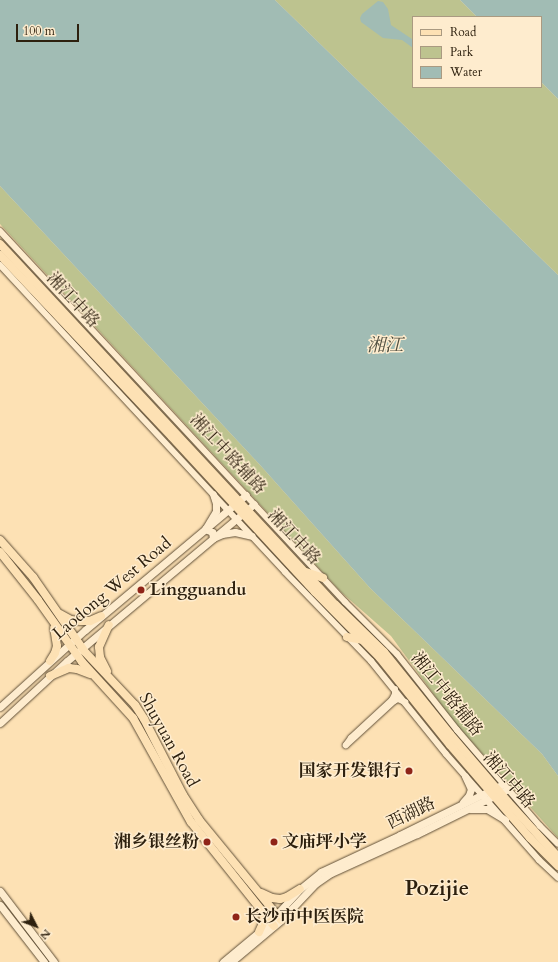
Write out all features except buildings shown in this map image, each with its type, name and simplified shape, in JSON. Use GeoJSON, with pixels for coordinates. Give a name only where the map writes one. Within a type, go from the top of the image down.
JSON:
{"type":"FeatureCollection","features":[{"type":"Feature","properties":{"kind":"main road","name":"湘江中路"},"geometry":{"type":"LineString","coordinates":[[0,244],[237,503],[242,514],[390,669],[450,745],[558,857]]}},
{"type":"Feature","properties":{"kind":"main road","name":"湘江中路"},"geometry":{"type":"LineString","coordinates":[[0,255],[237,503]]}},
{"type":"Feature","properties":{"kind":"main road"},"geometry":{"type":"LineString","coordinates":[[213,494],[216,503],[216,511],[205,529],[212,532],[213,538],[226,533],[235,532],[252,536]]}},
{"type":"Feature","properties":{"kind":"main road","name":"Laodong West Road"},"geometry":{"type":"LineString","coordinates":[[0,707],[101,616],[237,503]]}},
{"type":"Feature","properties":{"kind":"main road","name":"Laodong West Road"},"geometry":{"type":"LineString","coordinates":[[0,723],[82,648],[254,504]]}},
{"type":"Feature","properties":{"kind":"main road","name":"湘江中路"},"geometry":{"type":"LineString","coordinates":[[242,514],[305,572],[395,664],[495,791],[558,866]]}},
{"type":"Feature","properties":{"kind":"main road","name":"Shuyuan Road"},"geometry":{"type":"LineString","coordinates":[[0,540],[32,577],[82,648],[130,698],[144,719],[176,782],[199,820],[279,917]]}},
{"type":"Feature","properties":{"kind":"main road","name":"Shuyuan Road"},"geometry":{"type":"LineString","coordinates":[[0,552],[76,654],[119,701],[137,724],[178,801],[197,831],[272,924]]}},
{"type":"Feature","properties":{"kind":"main road"},"geometry":{"type":"LineString","coordinates":[[305,572],[323,578]]}},
{"type":"Feature","properties":{"kind":"main road"},"geometry":{"type":"LineString","coordinates":[[57,612],[71,620],[82,621],[90,621],[101,616]]}},
{"type":"Feature","properties":{"kind":"main road"},"geometry":{"type":"LineString","coordinates":[[101,616],[100,623],[104,626],[109,625]]}},
{"type":"Feature","properties":{"kind":"main road"},"geometry":{"type":"LineString","coordinates":[[50,661],[56,652],[58,642],[51,619]]}},
{"type":"Feature","properties":{"kind":"main road"},"geometry":{"type":"LineString","coordinates":[[109,625],[100,642],[99,652],[106,669],[114,682]]}},
{"type":"Feature","properties":{"kind":"main road"},"geometry":{"type":"LineString","coordinates":[[347,637],[363,640]]}},
{"type":"Feature","properties":{"kind":"main road"},"geometry":{"type":"LineString","coordinates":[[50,676],[64,669],[73,668],[86,672],[98,679]]}},
{"type":"Feature","properties":{"kind":"main road"},"geometry":{"type":"LineString","coordinates":[[461,804],[470,792],[470,785],[465,776]]}},
{"type":"Feature","properties":{"kind":"main road","name":"西湖路"},"geometry":{"type":"LineString","coordinates":[[279,917],[300,889],[328,867],[400,835],[461,804],[495,791]]}},
{"type":"Feature","properties":{"kind":"main road","name":"西湖路"},"geometry":{"type":"LineString","coordinates":[[231,962],[309,889],[331,873],[460,812],[495,791]]}},
{"type":"Feature","properties":{"kind":"main road"},"geometry":{"type":"LineString","coordinates":[[460,812],[482,808],[493,812],[505,820]]}},
{"type":"Feature","properties":{"kind":"main road"},"geometry":{"type":"LineString","coordinates":[[254,887],[265,895],[277,899],[288,897],[300,889]]}},
{"type":"Feature","properties":{"kind":"main road"},"geometry":{"type":"LineString","coordinates":[[0,891],[32,936],[54,962]]}},
{"type":"Feature","properties":{"kind":"main road"},"geometry":{"type":"LineString","coordinates":[[0,905],[44,962]]}},
{"type":"Feature","properties":{"kind":"main road"},"geometry":{"type":"LineString","coordinates":[[259,932],[264,920],[262,911]]}},
{"type":"Feature","properties":{"kind":"main road","name":"西湖路"},"geometry":{"type":"LineString","coordinates":[[223,962],[259,932],[272,924]]}},
{"type":"Feature","properties":{"kind":"street","name":"湘江中路辅路"},"geometry":{"type":"LineString","coordinates":[[0,231],[237,503],[252,536],[394,687],[431,737],[465,776],[495,791],[558,844]]}},
{"type":"Feature","properties":{"kind":"street","name":"湘江中路辅路"},"geometry":{"type":"LineString","coordinates":[[0,265],[213,494],[237,503],[254,504],[400,657],[457,730],[495,791],[505,820],[539,860],[558,878]]}},
{"type":"Feature","properties":{"kind":"street"},"geometry":{"type":"LineString","coordinates":[[394,687],[395,694],[392,700],[346,745],[394,701],[401,700],[405,702]]}},
{"type":"Feature","properties":{"kind":"green space"},"geometry":{"type":"Polygon","coordinates":[[[275,0],[460,0],[476,16],[412,16],[412,88],[542,88],[542,83],[558,99],[558,275],[275,0]]]}},
{"type":"Feature","properties":{"kind":"green space"},"geometry":{"type":"Polygon","coordinates":[[[0,186],[260,465],[370,588],[542,754],[558,776],[558,838],[454,722],[391,636],[341,592],[0,224],[0,186]]]}},
{"type":"Feature","properties":{"kind":"water","name":"湘江"},"geometry":{"type":"Polygon","coordinates":[[[0,0],[275,0],[558,275],[558,776],[542,754],[370,588],[260,465],[0,186],[0,0]]]}},
{"type":"Feature","properties":{"kind":"water"},"geometry":{"type":"Polygon","coordinates":[[[460,0],[558,0],[558,99],[542,83],[542,16],[476,16],[460,0]]]}},
{"type":"Feature","properties":{"kind":"water"},"geometry":{"type":"Polygon","coordinates":[[[378,1],[383,2],[388,9],[391,25],[412,39],[412,47],[402,40],[383,38],[361,22],[360,18],[362,14],[378,1]]]}},
{"type":"Feature","properties":{"kind":"place","name":"Lingguandu"},"geometry":{"type":"Point","coordinates":[141,590]}},
{"type":"Feature","properties":{"kind":"place","name":"国家开发银行"},"geometry":{"type":"Point","coordinates":[409,771]}},
{"type":"Feature","properties":{"kind":"place","name":"湘乡银丝粉"},"geometry":{"type":"Point","coordinates":[207,842]}},
{"type":"Feature","properties":{"kind":"place","name":"文庙坪小学"},"geometry":{"type":"Point","coordinates":[274,842]}},
{"type":"Feature","properties":{"kind":"place","name":"长沙市中医医院"},"geometry":{"type":"Point","coordinates":[236,917]}},
{"type":"Feature","properties":{"kind":"district","name":"Pozijie"},"geometry":{"type":"Point","coordinates":[437,889]}}]}
